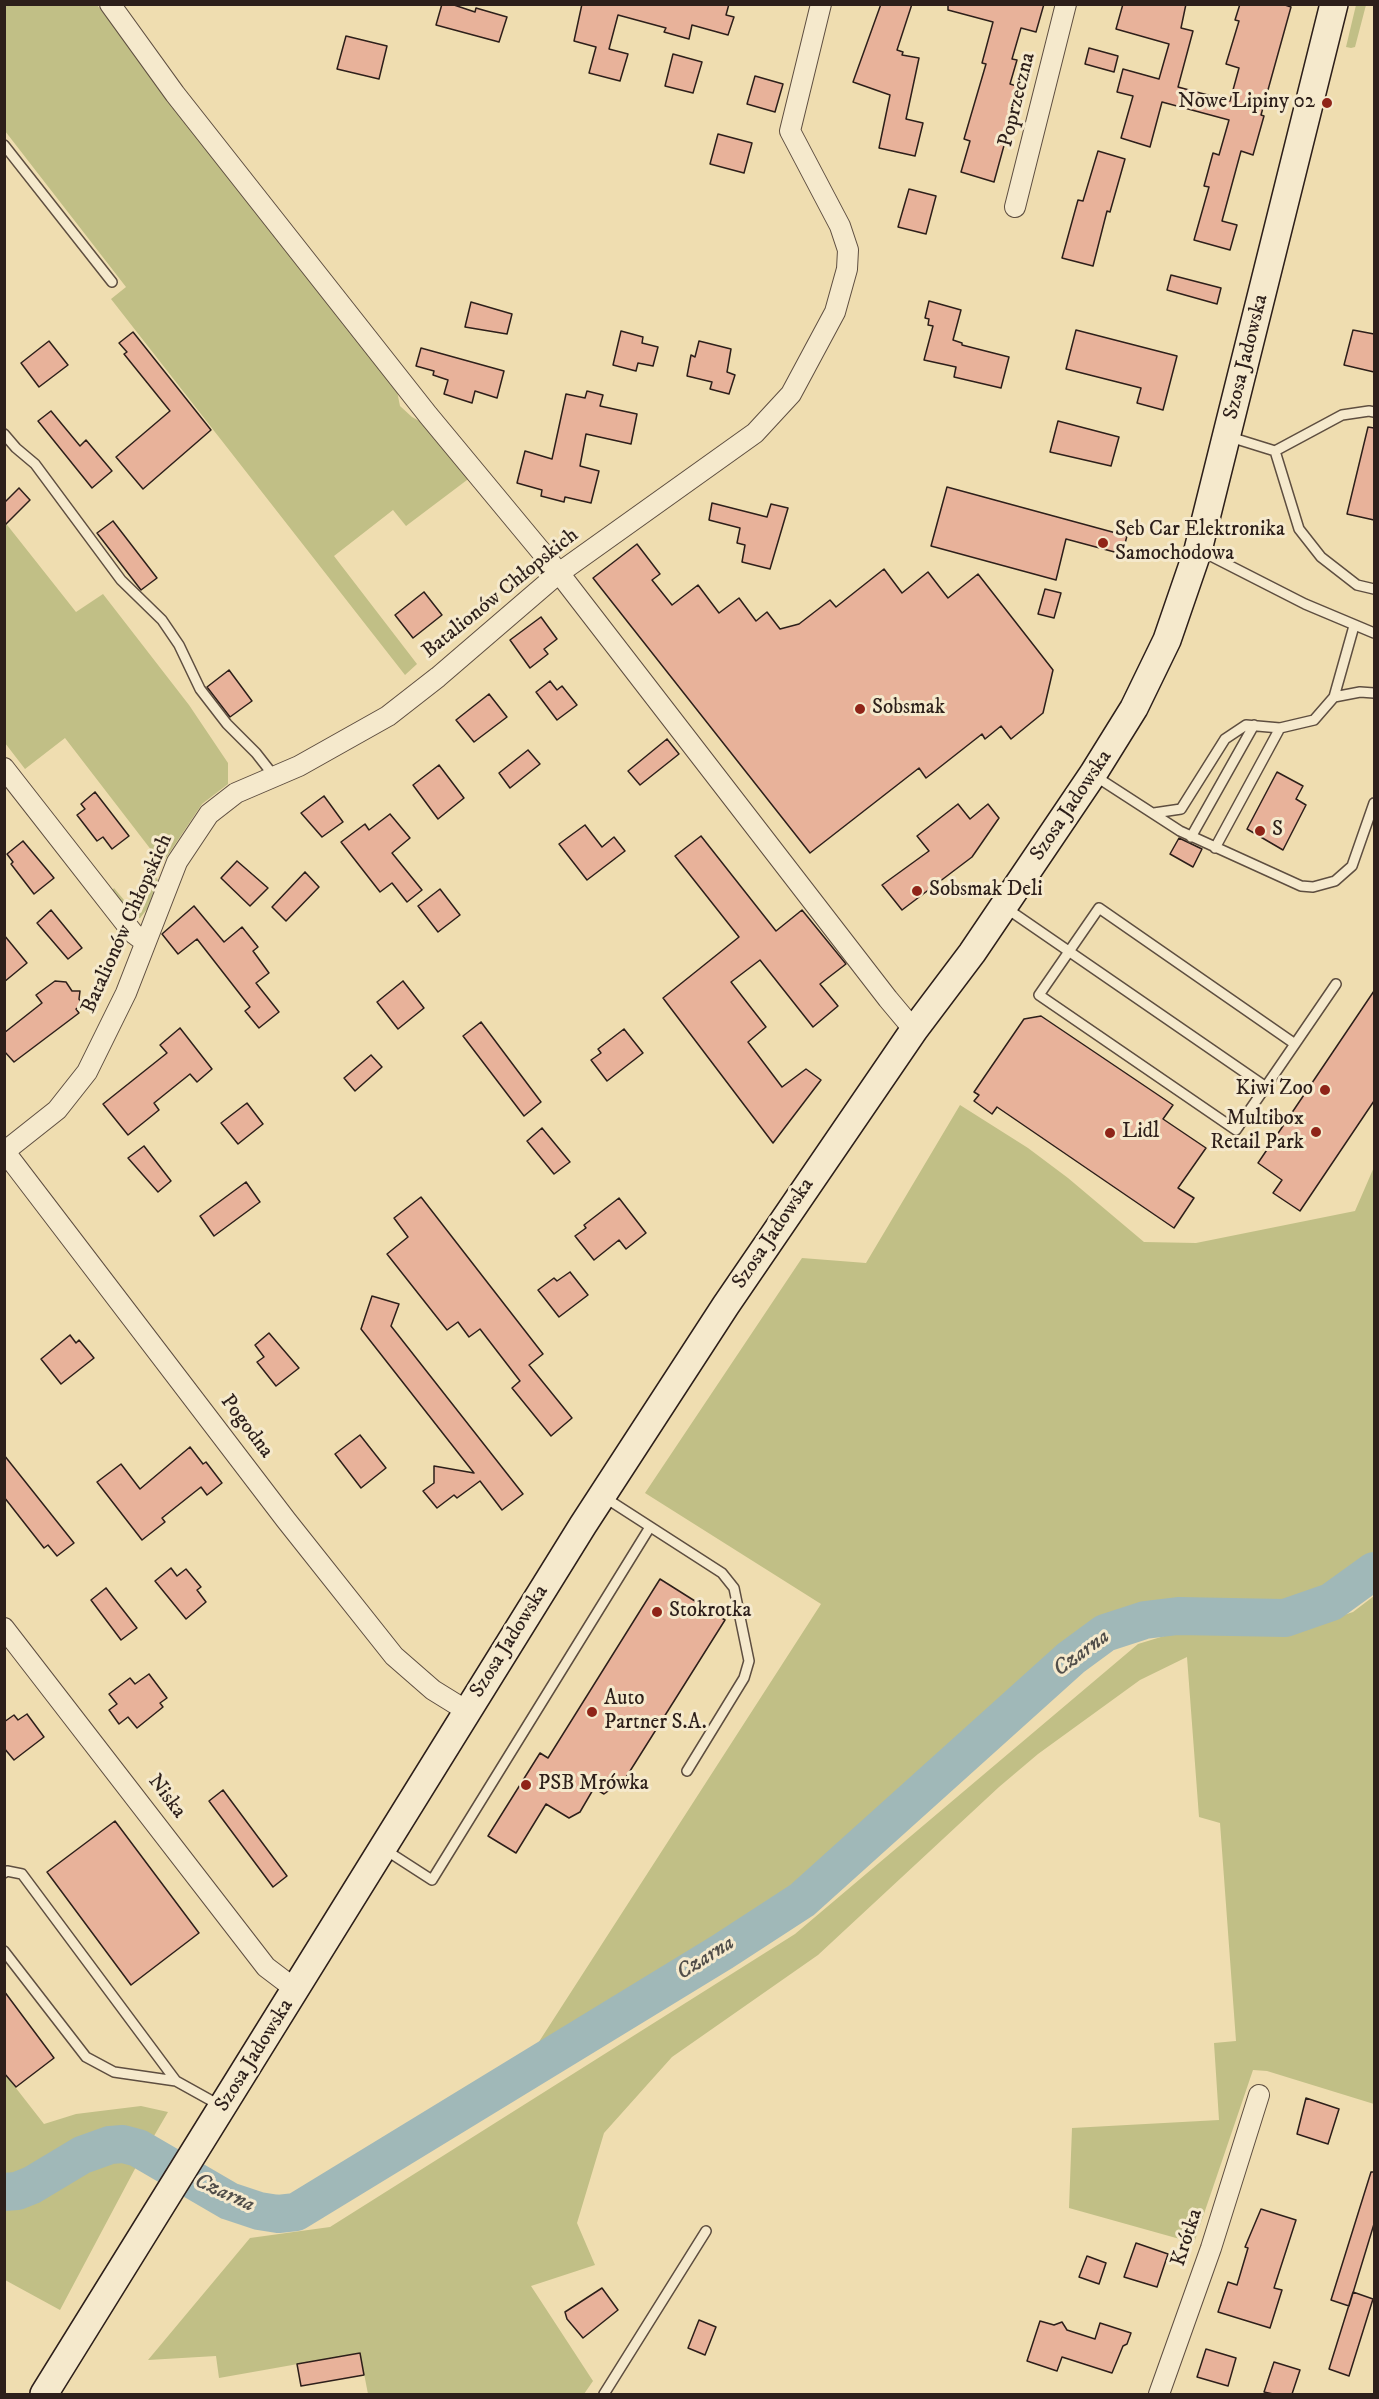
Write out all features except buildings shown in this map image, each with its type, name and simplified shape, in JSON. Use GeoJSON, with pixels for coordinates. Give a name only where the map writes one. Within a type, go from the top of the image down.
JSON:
{"type":"FeatureCollection","features":[{"type":"Feature","properties":{"kind":"main road","name":"Szosa Jadowska"},"geometry":{"type":"LineString","coordinates":[[44,2394],[602,1496],[726,1305],[914,1029],[963,966],[1093,774],[1124,725],[1153,672],[1184,595],[1198,550],[1334,4]]}},
{"type":"Feature","properties":{"kind":"street"},"geometry":{"type":"LineString","coordinates":[[110,4],[175,94],[428,415],[559,573],[888,999],[914,1029]]}},
{"type":"Feature","properties":{"kind":"street","name":"Batalionów Chłopskich"},"geometry":{"type":"LineString","coordinates":[[5,1152],[57,1110],[87,1072],[126,993],[177,862],[198,827],[209,814],[229,797],[299,766],[388,716],[438,677],[559,573],[755,433],[791,394],[835,312],[847,269],[848,250],[840,226],[790,131],[821,4]]}},
{"type":"Feature","properties":{"kind":"street","name":"Poprzeczna"},"geometry":{"type":"LineString","coordinates":[[1015,207],[1066,4]]}},
{"type":"Feature","properties":{"kind":"street"},"geometry":{"type":"LineString","coordinates":[[4,768],[133,933],[146,942]]}},
{"type":"Feature","properties":{"kind":"street","name":"Pogodna"},"geometry":{"type":"LineString","coordinates":[[5,1152],[286,1520],[394,1656],[433,1690],[467,1711]]}},
{"type":"Feature","properties":{"kind":"street","name":"Niska"},"geometry":{"type":"LineString","coordinates":[[4,1628],[266,1967],[295,1989]]}},
{"type":"Feature","properties":{"kind":"street","name":"Krótka"},"geometry":{"type":"LineString","coordinates":[[1159,2394],[1211,2248],[1259,2095]]}},
{"type":"Feature","properties":{"kind":"lane"},"geometry":{"type":"LineString","coordinates":[[4,145],[112,282]]}},
{"type":"Feature","properties":{"kind":"lane"},"geometry":{"type":"LineString","coordinates":[[1227,437],[1275,451],[1342,415],[1374,412]]}},
{"type":"Feature","properties":{"kind":"lane"},"geometry":{"type":"LineString","coordinates":[[4,434],[35,464],[121,580],[162,620],[179,645],[200,689],[227,724],[256,753],[274,776]]}},
{"type":"Feature","properties":{"kind":"lane"},"geometry":{"type":"LineString","coordinates":[[1275,451],[1299,529],[1321,557],[1357,585],[1374,589]]}},
{"type":"Feature","properties":{"kind":"lane"},"geometry":{"type":"LineString","coordinates":[[1198,550],[1305,604],[1374,633]]}},
{"type":"Feature","properties":{"kind":"lane"},"geometry":{"type":"LineString","coordinates":[[1154,813],[1180,809],[1225,740],[1246,725],[1280,728],[1314,720],[1334,697],[1354,626]]}},
{"type":"Feature","properties":{"kind":"lane"},"geometry":{"type":"LineString","coordinates":[[1334,697],[1360,692],[1374,693]]}},
{"type":"Feature","properties":{"kind":"lane"},"geometry":{"type":"LineString","coordinates":[[1191,837],[1254,725]]}},
{"type":"Feature","properties":{"kind":"lane"},"geometry":{"type":"LineString","coordinates":[[1215,848],[1280,728]]}},
{"type":"Feature","properties":{"kind":"lane"},"geometry":{"type":"LineString","coordinates":[[1093,774],[1191,837],[1292,884],[1313,887],[1335,881],[1353,866],[1374,803]]}},
{"type":"Feature","properties":{"kind":"lane"},"geometry":{"type":"LineString","coordinates":[[1004,906],[1266,1087]]}},
{"type":"Feature","properties":{"kind":"lane"},"geometry":{"type":"LineString","coordinates":[[1295,1044],[1099,909],[1039,995],[1236,1130],[1266,1087],[1336,984]]}},
{"type":"Feature","properties":{"kind":"lane"},"geometry":{"type":"LineString","coordinates":[[602,1496],[722,1573],[734,1588],[749,1661],[744,1678],[687,1771]]}},
{"type":"Feature","properties":{"kind":"lane"},"geometry":{"type":"LineString","coordinates":[[382,1849],[432,1880],[650,1527]]}},
{"type":"Feature","properties":{"kind":"lane"},"geometry":{"type":"LineString","coordinates":[[4,1873],[7,1871],[22,1874],[176,2080],[223,2108]]}},
{"type":"Feature","properties":{"kind":"lane"},"geometry":{"type":"LineString","coordinates":[[4,1951],[86,2057],[114,2072],[176,2080]]}},
{"type":"Feature","properties":{"kind":"lane"},"geometry":{"type":"LineString","coordinates":[[604,2394],[706,2231]]}},
{"type":"Feature","properties":{"kind":"shaded area"},"geometry":{"type":"Polygon","coordinates":[[[5,5],[97,5],[375,356],[397,391],[400,406],[421,422],[471,477],[406,526],[393,510],[334,556],[417,664],[405,675],[111,299],[126,287],[5,131],[5,5]]]}},
{"type":"Feature","properties":{"kind":"shaded area"},"geometry":{"type":"Polygon","coordinates":[[[1356,5],[1366,5],[1355,47],[1351,48],[1346,47],[1356,5]]]}},
{"type":"Feature","properties":{"kind":"shaded area"},"geometry":{"type":"Polygon","coordinates":[[[4,521],[76,612],[103,594],[189,705],[228,763],[228,784],[202,804],[162,864],[65,738],[25,769],[5,743],[4,521]]]}},
{"type":"Feature","properties":{"kind":"shaded area"},"geometry":{"type":"Polygon","coordinates":[[[149,869],[158,880],[148,908],[140,918],[136,918],[111,892],[114,888],[124,900],[134,899],[149,869]]]}},
{"type":"Feature","properties":{"kind":"shaded area"},"geometry":{"type":"Polygon","coordinates":[[[960,1105],[1028,1148],[1068,1178],[1144,1242],[1196,1243],[1355,1211],[1374,1167],[1374,1555],[1325,1591],[1289,1604],[1188,1601],[1146,1608],[1103,1623],[1065,1649],[795,1892],[524,2065],[821,1604],[645,1493],[802,1258],[866,1263],[960,1105]]]}},
{"type":"Feature","properties":{"kind":"shaded area"},"geometry":{"type":"Polygon","coordinates":[[[1374,1596],[1374,2104],[1267,2071],[1253,2070],[1194,2243],[1069,2208],[1072,2128],[1219,2120],[1214,2043],[1236,2041],[1220,1823],[1199,1817],[1187,1657],[1140,1680],[1038,1754],[999,1787],[818,1955],[672,2057],[604,2133],[577,2223],[595,2265],[531,2286],[593,2381],[584,2394],[368,2394],[360,2353],[219,2378],[216,2356],[148,2360],[250,2238],[330,2227],[795,1934],[1138,1644],[1187,1629],[1307,1627],[1353,1612],[1374,1596]]]}},
{"type":"Feature","properties":{"kind":"shaded area"},"geometry":{"type":"Polygon","coordinates":[[[5,2074],[44,2124],[76,2114],[141,2106],[168,2112],[137,2165],[60,2310],[5,2280],[5,2074]]]}},
{"type":"Feature","properties":{"kind":"waterway","name":"Czarna"},"geometry":{"type":"LineString","coordinates":[[4,2192],[17,2191],[32,2185],[82,2155],[110,2145],[123,2144],[138,2148],[229,2201],[259,2211],[278,2214],[296,2212],[722,1952],[802,1900],[1071,1658],[1105,1633],[1145,1620],[1178,1616],[1285,1618],[1331,1602],[1374,1571]]}},
{"type":"Feature","properties":{"kind":"place","name":"Nowe Lipiny 02"},"geometry":{"type":"Point","coordinates":[1327,103]}},
{"type":"Feature","properties":{"kind":"place","name":"Seb Car Elektronika Samochodowa"},"geometry":{"type":"Point","coordinates":[1103,543]}},
{"type":"Feature","properties":{"kind":"place","name":"Sobsmak"},"geometry":{"type":"Point","coordinates":[860,709]}},
{"type":"Feature","properties":{"kind":"place","name":"S"},"geometry":{"type":"Point","coordinates":[1260,831]}},
{"type":"Feature","properties":{"kind":"place","name":"Sobsmak Deli"},"geometry":{"type":"Point","coordinates":[917,891]}},
{"type":"Feature","properties":{"kind":"place","name":"Kiwi Zoo"},"geometry":{"type":"Point","coordinates":[1325,1090]}},
{"type":"Feature","properties":{"kind":"place","name":"Multibox Retail Park"},"geometry":{"type":"Point","coordinates":[1316,1132]}},
{"type":"Feature","properties":{"kind":"place","name":"Lidl"},"geometry":{"type":"Point","coordinates":[1110,1133]}},
{"type":"Feature","properties":{"kind":"place","name":"Stokrotka"},"geometry":{"type":"Point","coordinates":[657,1612]}},
{"type":"Feature","properties":{"kind":"place","name":"Auto Partner S.A."},"geometry":{"type":"Point","coordinates":[592,1712]}},
{"type":"Feature","properties":{"kind":"place","name":"PSB Mrówka"},"geometry":{"type":"Point","coordinates":[526,1785]}}]}
